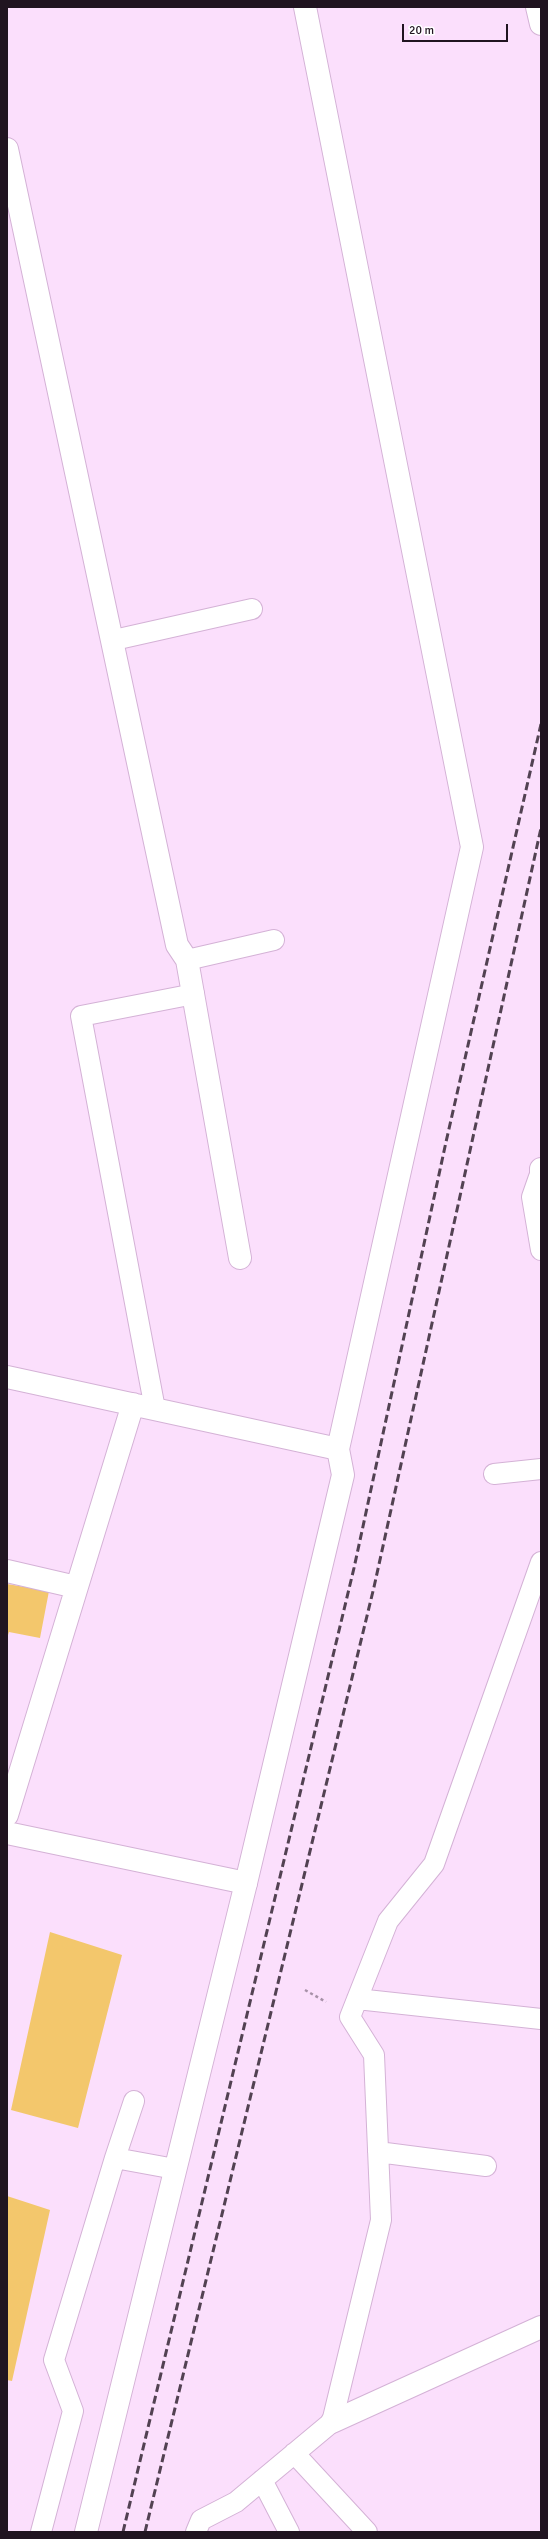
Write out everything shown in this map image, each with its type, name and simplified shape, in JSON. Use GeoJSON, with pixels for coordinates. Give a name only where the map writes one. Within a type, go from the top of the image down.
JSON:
{"type":"FeatureCollection","features":[{"type":"Feature","properties":{"kind":"street"},"geometry":{"type":"LineString","coordinates":[[86,2532],[246,1883],[343,1476],[338,1449],[472,847],[305,7]]}},
{"type":"Feature","properties":{"kind":"street"},"geometry":{"type":"LineString","coordinates":[[537,7],[541,24]]}},
{"type":"Feature","properties":{"kind":"street"},"geometry":{"type":"LineString","coordinates":[[7,149],[114,640],[177,945],[187,960],[240,1258]]}},
{"type":"Feature","properties":{"kind":"street"},"geometry":{"type":"LineString","coordinates":[[7,1377],[338,1449]]}},
{"type":"Feature","properties":{"kind":"street"},"geometry":{"type":"LineString","coordinates":[[7,1815],[133,1404]]}},
{"type":"Feature","properties":{"kind":"street"},"geometry":{"type":"LineString","coordinates":[[7,1571],[76,1587]]}},
{"type":"Feature","properties":{"kind":"street"},"geometry":{"type":"LineString","coordinates":[[7,1833],[246,1883]]}},
{"type":"Feature","properties":{"kind":"street"},"geometry":{"type":"LineString","coordinates":[[332,2422],[541,2327]]}},
{"type":"Feature","properties":{"kind":"lane"},"geometry":{"type":"LineString","coordinates":[[114,640],[252,609]]}},
{"type":"Feature","properties":{"kind":"lane"},"geometry":{"type":"LineString","coordinates":[[187,960],[274,940]]}},
{"type":"Feature","properties":{"kind":"lane"},"geometry":{"type":"LineString","coordinates":[[155,1409],[80,1016],[194,994]]}},
{"type":"Feature","properties":{"kind":"lane"},"geometry":{"type":"LineString","coordinates":[[540,1174],[532,1197],[541,1250]]}},
{"type":"Feature","properties":{"kind":"lane"},"geometry":{"type":"LineString","coordinates":[[494,1474],[541,1469]]}},
{"type":"Feature","properties":{"kind":"lane"},"geometry":{"type":"LineString","coordinates":[[196,2532],[201,2520],[236,2502],[332,2422],[381,2220],[374,2055],[350,2017],[388,1921],[434,1864],[541,1562]]}},
{"type":"Feature","properties":{"kind":"lane"},"geometry":{"type":"LineString","coordinates":[[357,1999],[541,2019]]}},
{"type":"Feature","properties":{"kind":"lane"},"geometry":{"type":"LineString","coordinates":[[41,2532],[73,2411],[54,2360],[115,2158],[134,2101]]}},
{"type":"Feature","properties":{"kind":"lane"},"geometry":{"type":"LineString","coordinates":[[378,2152],[486,2166]]}},
{"type":"Feature","properties":{"kind":"lane"},"geometry":{"type":"LineString","coordinates":[[115,2158],[176,2169]]}},
{"type":"Feature","properties":{"kind":"lane"},"geometry":{"type":"LineString","coordinates":[[294,2453],[367,2532]]}},
{"type":"Feature","properties":{"kind":"lane"},"geometry":{"type":"LineString","coordinates":[[262,2480],[289,2532]]}},
{"type":"Feature","properties":{"kind":"building"},"geometry":{"type":"Polygon","coordinates":[[[7,1584],[49,1591],[40,1638],[9,1632],[7,1638],[7,1584]]]}},
{"type":"Feature","properties":{"kind":"building"},"geometry":{"type":"Polygon","coordinates":[[[50,1932],[122,1955],[78,2128],[11,2110],[50,1932]]]}},
{"type":"Feature","properties":{"kind":"building"},"geometry":{"type":"Polygon","coordinates":[[[7,2196],[50,2210],[12,2381],[7,2380],[7,2196]]]}},
{"type":"Feature","properties":{"kind":"railway"},"geometry":{"type":"LineString","coordinates":[[123,2532],[354,1568],[446,1142],[541,724]]}},
{"type":"Feature","properties":{"kind":"railway"},"geometry":{"type":"LineString","coordinates":[[145,2532],[374,1587],[541,828]]}}]}
